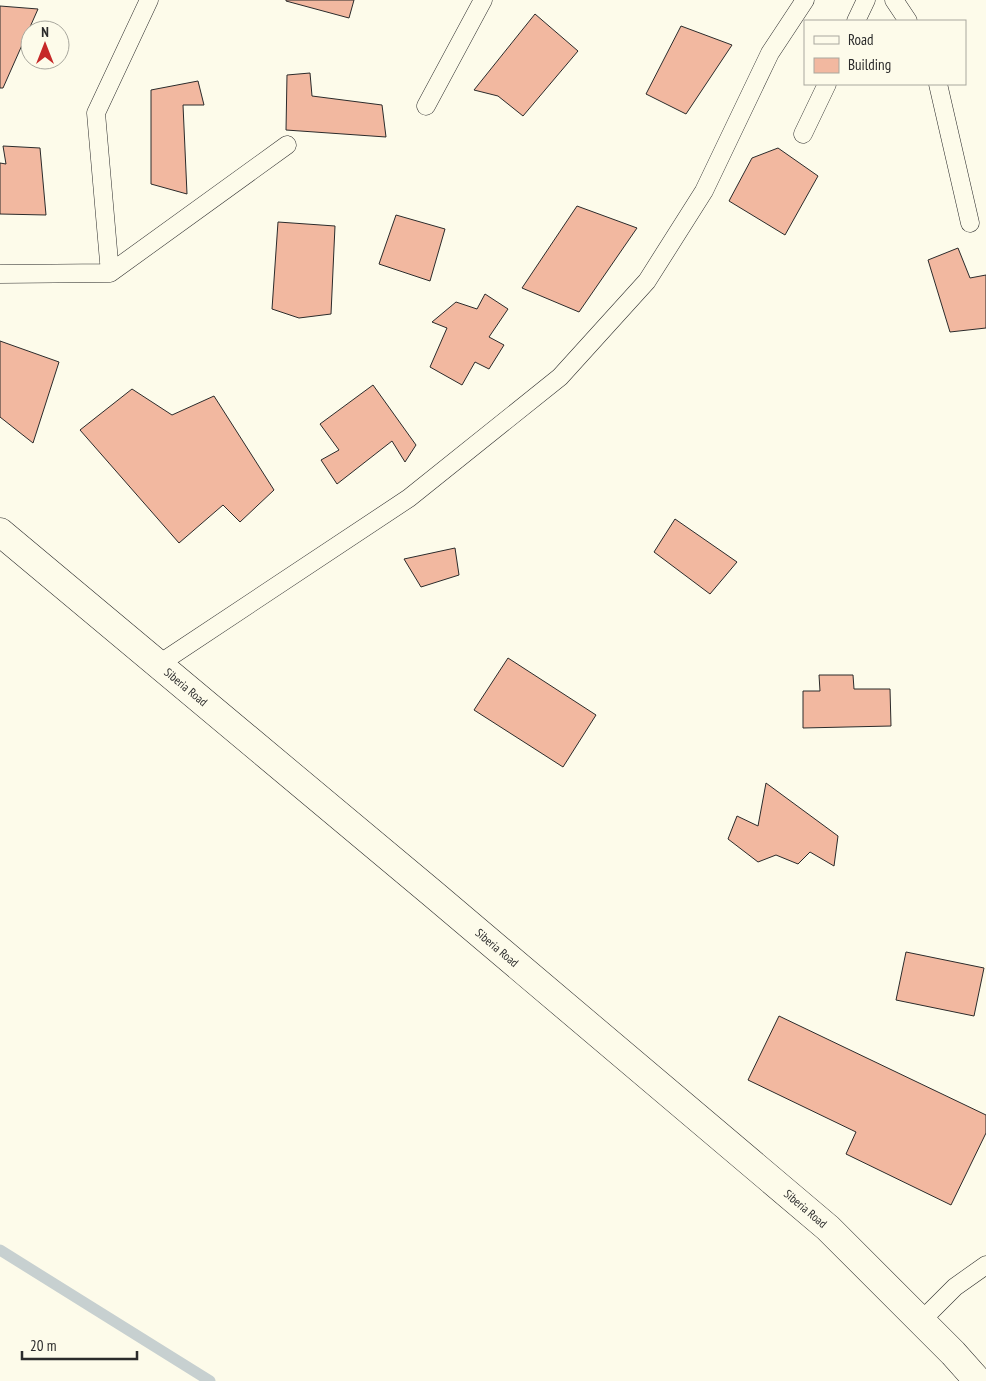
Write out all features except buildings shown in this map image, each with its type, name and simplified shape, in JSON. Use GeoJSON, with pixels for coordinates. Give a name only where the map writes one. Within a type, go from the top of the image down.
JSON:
{"type":"FeatureCollection","features":[{"type":"Feature","properties":{"kind":"street","name":"Siberia Road"},"geometry":{"type":"LineString","coordinates":[[0,532],[470,925],[828,1228],[978,1381]]}},
{"type":"Feature","properties":{"kind":"lane"},"geometry":{"type":"LineString","coordinates":[[110,273],[96,113],[149,0]]}},
{"type":"Feature","properties":{"kind":"lane"},"geometry":{"type":"LineString","coordinates":[[426,106],[483,0]]}},
{"type":"Feature","properties":{"kind":"lane"},"geometry":{"type":"LineString","coordinates":[[159,664],[409,498],[560,377],[647,281],[704,191],[770,53],[805,0]]}},
{"type":"Feature","properties":{"kind":"lane"},"geometry":{"type":"LineString","coordinates":[[856,20],[866,0]]}},
{"type":"Feature","properties":{"kind":"lane"},"geometry":{"type":"LineString","coordinates":[[894,0],[907,20]]}},
{"type":"Feature","properties":{"kind":"lane"},"geometry":{"type":"LineString","coordinates":[[803,134],[827,85]]}},
{"type":"Feature","properties":{"kind":"lane"},"geometry":{"type":"LineString","coordinates":[[938,85],[970,223]]}},
{"type":"Feature","properties":{"kind":"lane"},"geometry":{"type":"LineString","coordinates":[[0,274],[110,273],[287,144]]}},
{"type":"Feature","properties":{"kind":"lane"},"geometry":{"type":"LineString","coordinates":[[920,1321],[955,1287],[981,1269],[986,1251]]}},
{"type":"Feature","properties":{"kind":"waterway"},"geometry":{"type":"LineString","coordinates":[[0,1250],[210,1381]]}}]}
